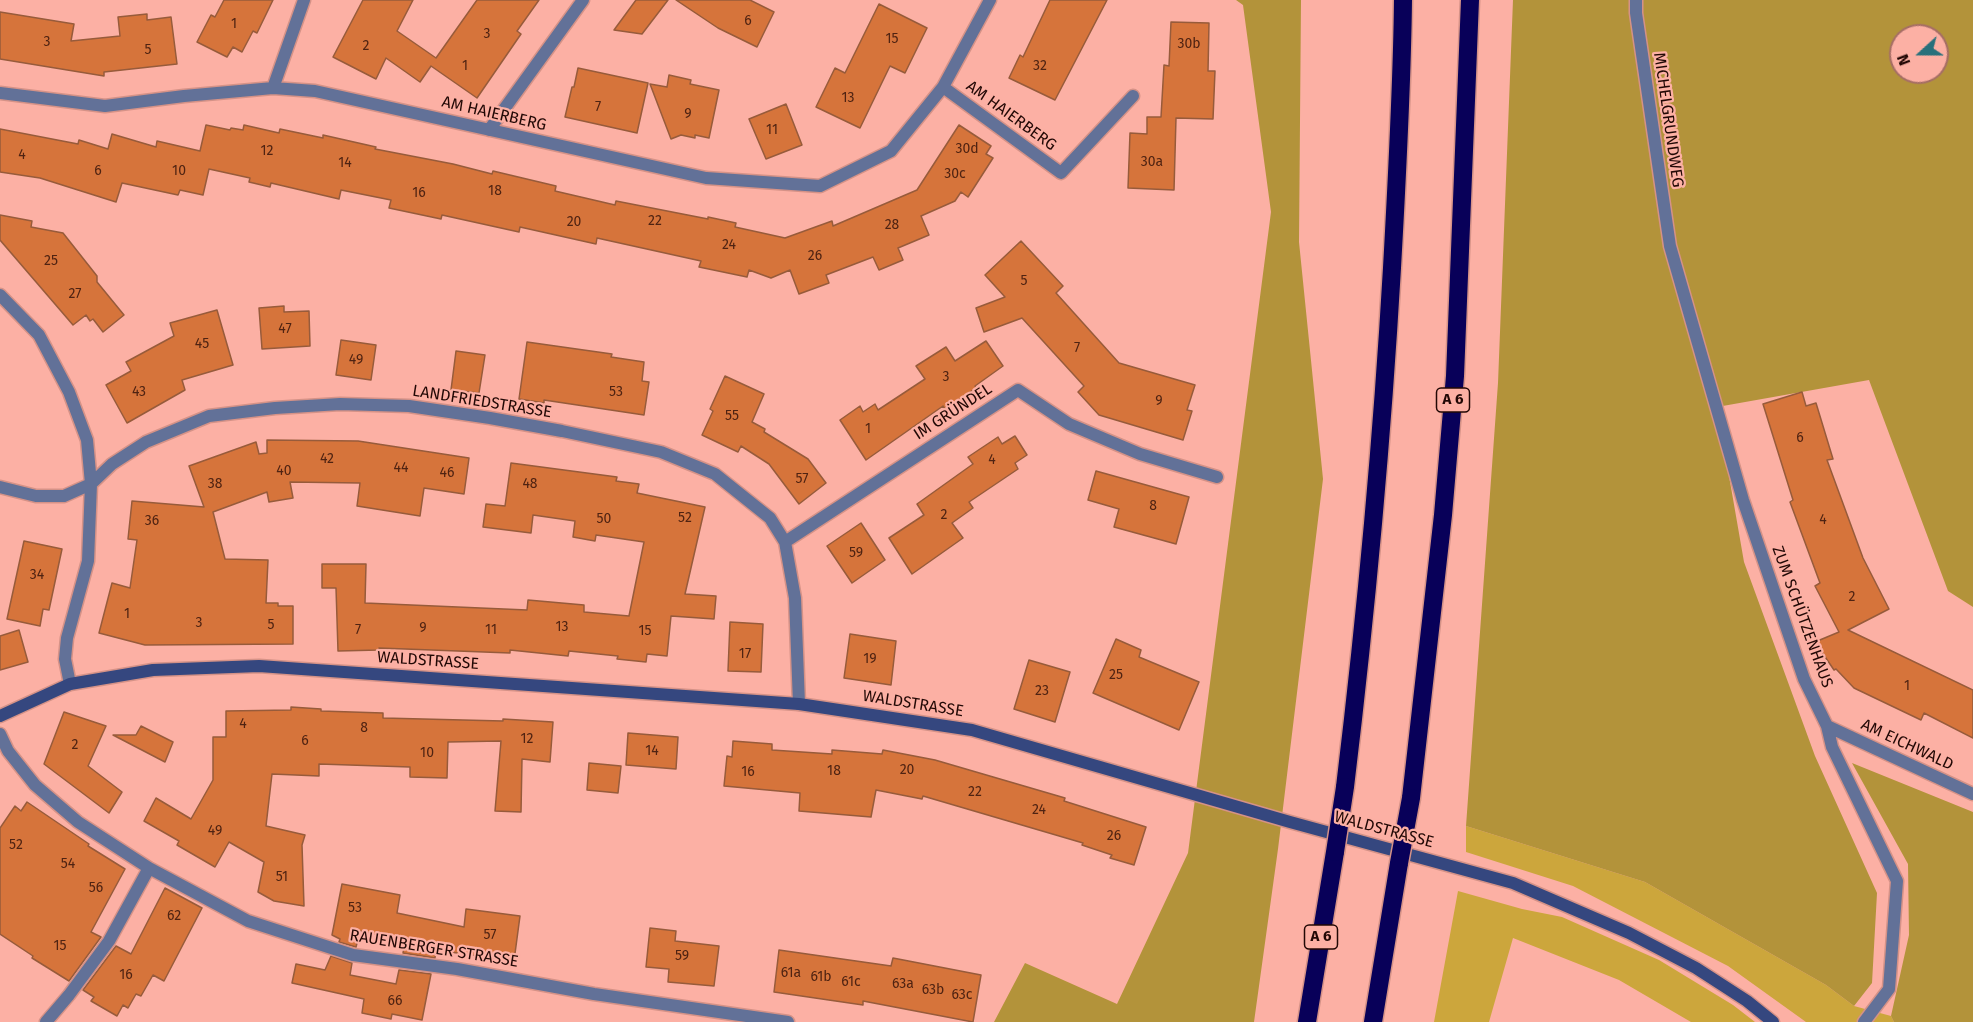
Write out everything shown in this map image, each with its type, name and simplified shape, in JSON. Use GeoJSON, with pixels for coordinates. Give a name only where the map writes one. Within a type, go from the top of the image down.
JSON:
{"type":"FeatureCollection","features":[{"type":"Feature","properties":{"kind":"highway","name":"A 6"},"geometry":{"type":"LineString","coordinates":[[1307,1022],[1345,788],[1363,644],[1387,360],[1397,182],[1402,0]]}},
{"type":"Feature","properties":{"kind":"highway","name":"A 6"},"geometry":{"type":"LineString","coordinates":[[1373,1022],[1411,798],[1443,515],[1455,376],[1470,0]]}},
{"type":"Feature","properties":{"kind":"street"},"geometry":{"type":"LineString","coordinates":[[273,88],[304,0]]}},
{"type":"Feature","properties":{"kind":"street"},"geometry":{"type":"LineString","coordinates":[[489,130],[583,0]]}},
{"type":"Feature","properties":{"kind":"street","name":"AM HAIERBERG"},"geometry":{"type":"LineString","coordinates":[[0,93],[105,106],[273,88],[315,91],[706,178],[820,186],[891,151],[943,87],[990,0]]}},
{"type":"Feature","properties":{"kind":"street","name":"MICHELGRUNDWEG"},"geometry":{"type":"LineString","coordinates":[[1636,0],[1670,246]]}},
{"type":"Feature","properties":{"kind":"street","name":"AM HAIERBERG"},"geometry":{"type":"LineString","coordinates":[[943,87],[1061,173],[1133,96]]}},
{"type":"Feature","properties":{"kind":"street","name":"ZUM SCHÜTZENHAUS"},"geometry":{"type":"LineString","coordinates":[[1670,246],[1743,500],[1803,679],[1827,726],[1832,747],[1897,881],[1889,989],[1864,1022]]}},
{"type":"Feature","properties":{"kind":"street"},"geometry":{"type":"LineString","coordinates":[[0,295],[39,335],[69,392],[87,440],[91,484],[88,561],[67,638],[65,659],[70,684]]}},
{"type":"Feature","properties":{"kind":"street","name":"IM GRÜNDEL"},"geometry":{"type":"LineString","coordinates":[[785,542],[1017,390],[1069,424],[1140,454],[1217,477]]}},
{"type":"Feature","properties":{"kind":"street","name":"LANDFRIEDSTRASSE"},"geometry":{"type":"LineString","coordinates":[[0,487],[36,496],[64,496],[91,484],[112,464],[146,442],[209,416],[275,408],[339,404],[409,406],[562,430],[661,452],[715,474],[770,518],[785,542],[795,598],[799,704]]}},
{"type":"Feature","properties":{"kind":"street","name":"WALDSTRASSE"},"geometry":{"type":"LineString","coordinates":[[0,716],[70,684],[153,670],[259,666],[799,704],[972,730],[1290,822],[1513,883],[1629,933],[1686,963],[1747,1001],[1773,1022]]}},
{"type":"Feature","properties":{"kind":"street","name":"AM EICHWALD"},"geometry":{"type":"LineString","coordinates":[[1827,726],[1973,794]]}},
{"type":"Feature","properties":{"kind":"street","name":"RAUENBERGER STRASSE"},"geometry":{"type":"LineString","coordinates":[[0,734],[8,751],[35,785],[78,822],[149,868],[248,921],[353,955],[457,969],[594,994],[788,1022]]}},
{"type":"Feature","properties":{"kind":"street"},"geometry":{"type":"LineString","coordinates":[[46,1022],[109,941],[149,868]]}},
{"type":"Feature","properties":{"kind":"shaded area"},"geometry":{"type":"Polygon","coordinates":[[[1236,0],[1301,0],[1299,242],[1323,479],[1278,849],[1254,1022],[994,1022],[1025,963],[1117,1004],[1188,853],[1271,212],[1243,5],[1236,0]]]}},
{"type":"Feature","properties":{"kind":"shaded area"},"geometry":{"type":"Polygon","coordinates":[[[1513,0],[1973,0],[1973,607],[1948,591],[1869,380],[1717,407],[1744,562],[1815,756],[1877,893],[1872,983],[1854,1006],[1826,985],[1645,882],[1466,826],[1498,383],[1513,0]]]}},
{"type":"Feature","properties":{"kind":"shaded area"},"geometry":{"type":"Polygon","coordinates":[[[1852,763],[1973,812],[1973,1022],[1894,1022],[1891,1016],[1909,935],[1908,864],[1852,763]]]}},
{"type":"Feature","properties":{"kind":"shaded area"},"geometry":{"type":"Polygon","coordinates":[[[1466,826],[1645,882],[1826,985],[1854,1006],[1891,1016],[1894,1022],[1806,1022],[1728,966],[1573,886],[1466,852],[1466,826]]]}},
{"type":"Feature","properties":{"kind":"shaded area"},"geometry":{"type":"Polygon","coordinates":[[[1458,891],[1522,909],[1562,917],[1659,960],[1733,1005],[1755,1022],[1691,1022],[1619,980],[1513,938],[1489,1022],[1434,1022],[1458,891]]]}},
{"type":"Feature","properties":{"kind":"building"},"geometry":{"type":"Polygon","coordinates":[[[224,0],[273,0],[257,33],[253,31],[242,52],[233,47],[227,57],[197,42],[211,15],[215,17],[224,0]]]}},
{"type":"Feature","properties":{"kind":"building"},"geometry":{"type":"Polygon","coordinates":[[[363,0],[413,0],[397,31],[436,58],[477,0],[539,0],[517,31],[521,34],[477,98],[431,66],[420,82],[386,58],[376,79],[333,57],[363,0]]]}},
{"type":"Feature","properties":{"kind":"building"},"geometry":{"type":"Polygon","coordinates":[[[636,0],[668,0],[642,34],[614,30],[636,0]]]}},
{"type":"Feature","properties":{"kind":"building"},"geometry":{"type":"Polygon","coordinates":[[[676,0],[750,0],[774,12],[757,47],[718,28],[676,0]]]}},
{"type":"Feature","properties":{"kind":"building"},"geometry":{"type":"Polygon","coordinates":[[[1050,0],[1107,0],[1055,100],[1009,78],[1020,55],[1023,57],[1050,0]]]}},
{"type":"Feature","properties":{"kind":"building"},"geometry":{"type":"Polygon","coordinates":[[[879,4],[927,28],[905,73],[890,66],[860,128],[816,107],[835,68],[845,73],[879,4]]]}},
{"type":"Feature","properties":{"kind":"building"},"geometry":{"type":"Polygon","coordinates":[[[0,12],[74,24],[71,41],[120,36],[118,17],[147,14],[147,20],[171,17],[177,64],[104,72],[104,76],[0,59],[0,12]]]}},
{"type":"Feature","properties":{"kind":"building"},"geometry":{"type":"Polygon","coordinates":[[[1171,22],[1209,23],[1208,71],[1215,71],[1213,119],[1176,118],[1174,190],[1128,188],[1130,133],[1147,134],[1147,117],[1161,117],[1164,65],[1169,66],[1171,22]]]}},
{"type":"Feature","properties":{"kind":"building"},"geometry":{"type":"Polygon","coordinates":[[[578,68],[648,83],[637,133],[565,117],[578,68]]]}},
{"type":"Feature","properties":{"kind":"building"},"geometry":{"type":"Polygon","coordinates":[[[669,75],[691,80],[690,84],[719,90],[709,138],[681,135],[671,139],[650,84],[667,87],[669,75]]]}},
{"type":"Feature","properties":{"kind":"building"},"geometry":{"type":"Polygon","coordinates":[[[786,104],[802,145],[766,159],[749,119],[786,104]]]}},
{"type":"Feature","properties":{"kind":"building"},"geometry":{"type":"Polygon","coordinates":[[[206,125],[243,130],[244,125],[279,133],[280,129],[323,138],[323,135],[376,147],[375,149],[492,174],[493,171],[556,186],[555,191],[615,205],[616,201],[708,219],[708,217],[736,223],[735,227],[785,238],[832,221],[833,226],[917,190],[959,125],[991,146],[986,154],[993,158],[968,197],[961,192],[955,201],[921,216],[929,235],[898,248],[903,260],[879,270],[873,257],[826,275],[829,283],[799,294],[790,270],[771,278],[749,270],[747,277],[699,267],[701,261],[597,238],[596,244],[520,227],[519,232],[442,215],[441,219],[389,208],[391,200],[341,190],[339,199],[271,183],[270,187],[249,182],[250,178],[209,169],[203,195],[180,190],[178,195],[122,183],[116,202],[40,178],[0,172],[0,129],[78,144],[79,140],[108,149],[112,134],[156,147],[157,141],[200,151],[206,125]]]}},
{"type":"Feature","properties":{"kind":"building"},"geometry":{"type":"Polygon","coordinates":[[[0,215],[32,221],[31,227],[63,233],[97,276],[97,282],[124,315],[103,332],[93,319],[90,321],[86,315],[73,325],[0,240],[0,215]]]}},
{"type":"Feature","properties":{"kind":"building"},"geometry":{"type":"Polygon","coordinates":[[[1021,241],[1063,286],[1056,293],[1119,363],[1195,385],[1187,410],[1192,411],[1183,440],[1099,415],[1078,392],[1084,386],[1022,318],[984,332],[976,308],[1005,297],[985,275],[1021,241]]]}},
{"type":"Feature","properties":{"kind":"building"},"geometry":{"type":"Polygon","coordinates":[[[284,306],[284,312],[309,311],[310,346],[262,349],[259,308],[284,306]]]}},
{"type":"Feature","properties":{"kind":"building"},"geometry":{"type":"Polygon","coordinates":[[[217,310],[233,365],[182,380],[185,390],[127,423],[106,385],[131,371],[126,362],[174,336],[170,323],[217,310]]]}},
{"type":"Feature","properties":{"kind":"building"},"geometry":{"type":"Polygon","coordinates":[[[341,340],[376,345],[371,380],[336,375],[341,340]]]}},
{"type":"Feature","properties":{"kind":"building"},"geometry":{"type":"Polygon","coordinates":[[[986,341],[1003,366],[975,386],[976,388],[945,409],[943,406],[866,460],[840,420],[860,406],[863,412],[875,404],[878,410],[925,379],[916,366],[946,347],[955,361],[986,341]]]}},
{"type":"Feature","properties":{"kind":"building"},"geometry":{"type":"Polygon","coordinates":[[[527,342],[612,354],[611,357],[644,362],[642,381],[649,382],[644,415],[544,400],[544,403],[519,399],[527,342]]]}},
{"type":"Feature","properties":{"kind":"building"},"geometry":{"type":"Polygon","coordinates":[[[456,351],[485,355],[479,393],[451,390],[456,351]]]}},
{"type":"Feature","properties":{"kind":"building"},"geometry":{"type":"Polygon","coordinates":[[[725,376],[764,394],[752,422],[808,459],[826,483],[799,504],[769,464],[741,446],[738,452],[702,435],[713,411],[710,409],[725,376]]]}},
{"type":"Feature","properties":{"kind":"building"},"geometry":{"type":"Polygon","coordinates":[[[1802,392],[1806,406],[1816,403],[1833,459],[1827,460],[1863,558],[1889,609],[1848,630],[1973,690],[1973,738],[1924,713],[1921,720],[1854,688],[1836,669],[1834,670],[1815,642],[1839,632],[1815,586],[1820,583],[1790,502],[1793,500],[1763,404],[1802,392]]]}},
{"type":"Feature","properties":{"kind":"building"},"geometry":{"type":"Polygon","coordinates":[[[1015,436],[1027,455],[1015,463],[1018,469],[969,502],[973,508],[952,523],[963,538],[912,574],[889,538],[924,515],[917,504],[973,464],[968,457],[998,437],[1002,444],[1015,436]]]}},
{"type":"Feature","properties":{"kind":"building"},"geometry":{"type":"Polygon","coordinates":[[[267,440],[358,441],[469,458],[464,494],[424,488],[420,516],[357,506],[360,483],[290,482],[293,498],[269,502],[267,492],[213,512],[225,559],[268,560],[266,603],[293,606],[293,644],[145,645],[99,633],[112,583],[130,588],[137,540],[128,539],[132,501],[204,507],[189,466],[256,442],[259,454],[267,453],[267,440]]]}},
{"type":"Feature","properties":{"kind":"building"},"geometry":{"type":"Polygon","coordinates":[[[511,463],[617,477],[616,481],[639,484],[637,493],[705,507],[685,594],[716,596],[714,619],[671,616],[667,656],[647,654],[646,662],[617,659],[618,656],[569,651],[568,656],[510,650],[510,653],[379,648],[379,650],[338,651],[336,588],[322,588],[322,564],[366,564],[365,603],[527,610],[528,600],[584,605],[584,612],[629,616],[644,542],[596,535],[595,541],[573,537],[575,521],[533,515],[531,533],[483,527],[486,504],[505,506],[511,463]]]}},
{"type":"Feature","properties":{"kind":"building"},"geometry":{"type":"Polygon","coordinates":[[[1096,471],[1189,497],[1176,544],[1114,527],[1119,509],[1088,500],[1096,471]]]}},
{"type":"Feature","properties":{"kind":"building"},"geometry":{"type":"Polygon","coordinates":[[[861,523],[885,560],[852,583],[827,546],[861,523]]]}},
{"type":"Feature","properties":{"kind":"building"},"geometry":{"type":"Polygon","coordinates":[[[24,541],[62,549],[49,610],[43,609],[40,626],[7,619],[24,541]]]}},
{"type":"Feature","properties":{"kind":"building"},"geometry":{"type":"Polygon","coordinates":[[[730,622],[763,624],[761,672],[728,671],[730,622]]]}},
{"type":"Feature","properties":{"kind":"building"},"geometry":{"type":"Polygon","coordinates":[[[19,630],[28,662],[0,670],[0,636],[19,630]]]}},
{"type":"Feature","properties":{"kind":"building"},"geometry":{"type":"Polygon","coordinates":[[[850,634],[896,641],[891,685],[844,678],[850,634]]]}},
{"type":"Feature","properties":{"kind":"building"},"geometry":{"type":"Polygon","coordinates":[[[1116,639],[1141,650],[1139,657],[1199,682],[1179,730],[1093,693],[1116,639]]]}},
{"type":"Feature","properties":{"kind":"building"},"geometry":{"type":"Polygon","coordinates":[[[1029,660],[1070,672],[1055,722],[1014,709],[1029,660]]]}},
{"type":"Feature","properties":{"kind":"building"},"geometry":{"type":"Polygon","coordinates":[[[291,707],[321,709],[321,711],[383,713],[383,718],[503,721],[503,719],[553,722],[550,762],[522,759],[521,812],[495,811],[501,741],[448,742],[447,778],[410,777],[410,767],[319,764],[319,776],[272,774],[266,826],[305,835],[302,845],[304,906],[274,901],[258,892],[264,862],[229,842],[215,867],[177,845],[179,841],[144,821],[156,798],[191,819],[213,780],[213,737],[226,737],[226,711],[291,710],[291,707]]]}},
{"type":"Feature","properties":{"kind":"building"},"geometry":{"type":"Polygon","coordinates":[[[64,712],[106,726],[88,766],[122,792],[109,813],[44,764],[64,712]]]}},
{"type":"Feature","properties":{"kind":"building"},"geometry":{"type":"Polygon","coordinates":[[[141,726],[173,742],[165,762],[113,735],[136,735],[141,726]]]}},
{"type":"Feature","properties":{"kind":"building"},"geometry":{"type":"Polygon","coordinates":[[[628,733],[678,737],[676,769],[626,765],[628,733]]]}},
{"type":"Feature","properties":{"kind":"building"},"geometry":{"type":"Polygon","coordinates":[[[733,741],[772,744],[772,750],[832,754],[832,750],[882,754],[883,750],[935,760],[1065,798],[1064,801],[1146,827],[1134,865],[1110,858],[1112,855],[1082,845],[1083,843],[923,796],[922,799],[876,790],[871,817],[799,811],[800,793],[724,786],[727,756],[732,757],[733,741]]]}},
{"type":"Feature","properties":{"kind":"building"},"geometry":{"type":"Polygon","coordinates":[[[589,763],[621,766],[618,793],[587,790],[589,763]]]}},
{"type":"Feature","properties":{"kind":"building"},"geometry":{"type":"Polygon","coordinates":[[[27,802],[89,844],[88,846],[125,869],[91,932],[101,937],[69,981],[32,958],[33,956],[0,934],[0,828],[15,806],[21,811],[27,802]]]}},
{"type":"Feature","properties":{"kind":"building"},"geometry":{"type":"Polygon","coordinates":[[[342,884],[400,895],[397,913],[464,927],[466,909],[520,916],[514,961],[436,950],[435,958],[403,953],[405,941],[360,931],[356,947],[339,942],[340,939],[332,935],[342,884]]]}},
{"type":"Feature","properties":{"kind":"building"},"geometry":{"type":"Polygon","coordinates":[[[165,888],[202,908],[164,981],[153,975],[141,996],[136,994],[128,1008],[123,1005],[117,1016],[91,1001],[94,997],[83,990],[116,946],[131,954],[165,888]]]}},
{"type":"Feature","properties":{"kind":"building"},"geometry":{"type":"Polygon","coordinates":[[[650,928],[676,931],[675,941],[719,946],[714,986],[668,982],[669,969],[646,967],[650,928]]]}},
{"type":"Feature","properties":{"kind":"building"},"geometry":{"type":"Polygon","coordinates":[[[779,950],[891,966],[893,958],[981,975],[973,1022],[863,1001],[863,1005],[774,992],[779,950]]]}},
{"type":"Feature","properties":{"kind":"building"},"geometry":{"type":"Polygon","coordinates":[[[331,956],[352,963],[350,975],[396,984],[399,970],[431,974],[422,1020],[392,1014],[391,1019],[362,1013],[364,999],[292,983],[296,964],[325,970],[331,956]]]}}]}
